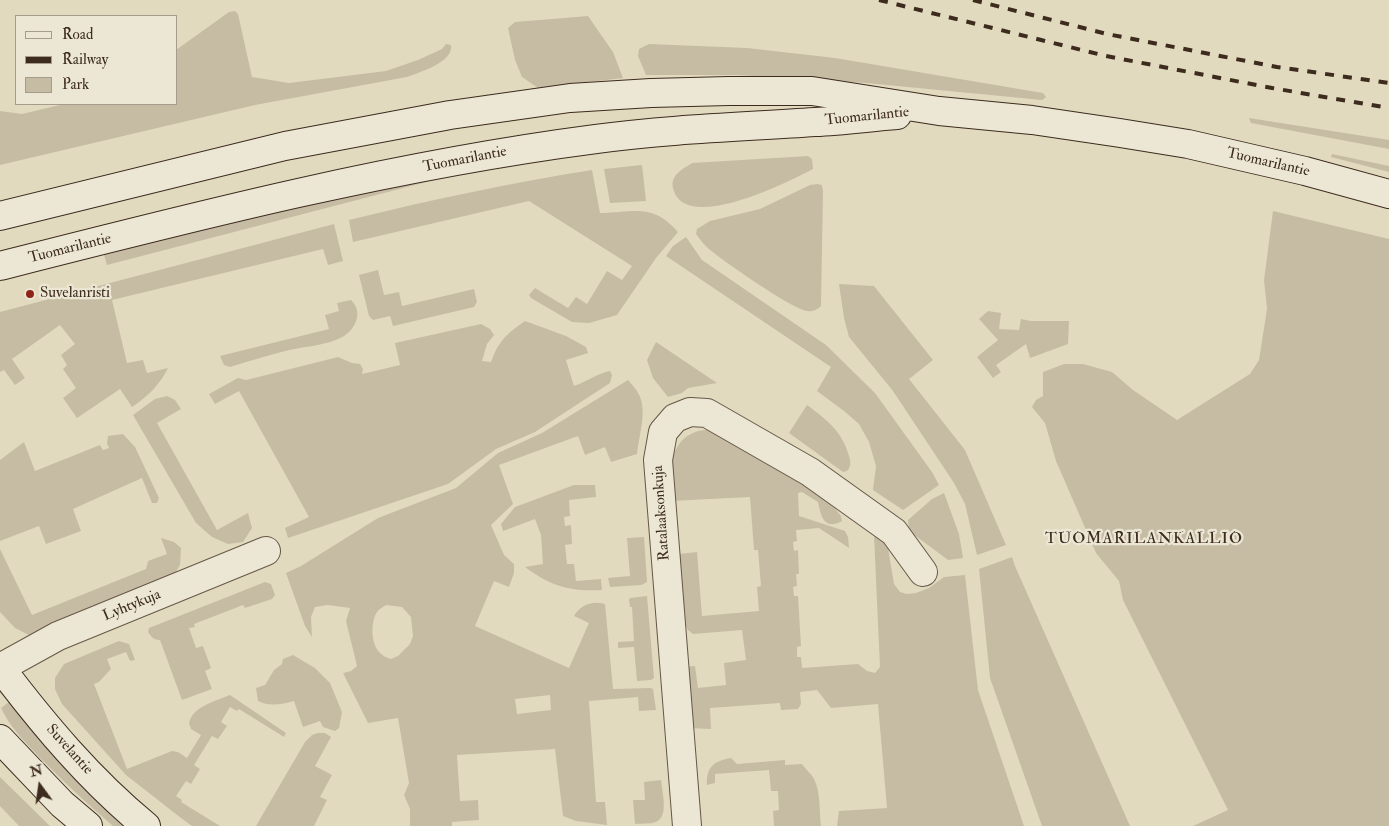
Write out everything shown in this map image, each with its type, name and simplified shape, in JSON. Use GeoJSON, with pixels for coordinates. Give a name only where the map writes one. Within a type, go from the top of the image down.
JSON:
{"type":"FeatureCollection","features":[{"type":"Feature","properties":{"kind":"main road","name":"Tuomarilantie"},"geometry":{"type":"LineString","coordinates":[[0,216],[284,146],[450,115],[570,98],[728,90],[812,92],[939,110],[1032,120],[1188,144],[1305,171],[1389,194]]}},
{"type":"Feature","properties":{"kind":"main road","name":"Tuomarilantie"},"geometry":{"type":"LineString","coordinates":[[0,266],[264,201],[508,151],[659,131],[816,122],[939,110]]}},
{"type":"Feature","properties":{"kind":"main road","name":"Ratalaaksonkuja"},"geometry":{"type":"LineString","coordinates":[[688,826],[658,460],[663,432],[675,418],[690,412],[707,413],[810,472],[894,532],[923,572]]}},
{"type":"Feature","properties":{"kind":"main road","name":"Lyhtykuja"},"geometry":{"type":"LineString","coordinates":[[0,668],[58,636],[266,551]]}},
{"type":"Feature","properties":{"kind":"main road","name":"Suvelantie"},"geometry":{"type":"LineString","coordinates":[[0,668],[35,713],[88,772],[125,809],[146,826]]}},
{"type":"Feature","properties":{"kind":"main road"},"geometry":{"type":"LineString","coordinates":[[0,739],[62,804],[88,826]]}},
{"type":"Feature","properties":{"kind":"green space"},"geometry":{"type":"Polygon","coordinates":[[[235,11],[238,14],[252,77],[289,83],[386,71],[418,60],[442,49],[446,44],[451,45],[451,51],[435,66],[407,77],[255,105],[0,165],[0,111],[22,114],[60,105],[178,105],[178,49],[229,12],[235,11]]]}},
{"type":"Feature","properties":{"kind":"green space"},"geometry":{"type":"Polygon","coordinates":[[[588,16],[613,52],[623,78],[538,88],[522,77],[515,60],[508,28],[515,22],[588,16]]]}},
{"type":"Feature","properties":{"kind":"green space"},"geometry":{"type":"Polygon","coordinates":[[[649,44],[747,48],[835,58],[1043,93],[1046,97],[1042,100],[866,83],[737,75],[646,75],[638,56],[639,49],[649,44]]]}},
{"type":"Feature","properties":{"kind":"green space"},"geometry":{"type":"Polygon","coordinates":[[[1249,118],[1389,140],[1389,149],[1251,123],[1249,118]]]}},
{"type":"Feature","properties":{"kind":"green space"},"geometry":{"type":"Polygon","coordinates":[[[1332,154],[1389,166],[1389,172],[1331,157],[1332,154]]]}},
{"type":"Feature","properties":{"kind":"green space"},"geometry":{"type":"Polygon","coordinates":[[[808,156],[812,159],[813,169],[761,193],[738,201],[716,206],[696,207],[681,201],[673,188],[675,176],[692,163],[808,156]]]}},
{"type":"Feature","properties":{"kind":"green space"},"geometry":{"type":"Polygon","coordinates":[[[642,165],[646,201],[610,203],[604,169],[642,165]]]}},
{"type":"Feature","properties":{"kind":"green space"},"geometry":{"type":"Polygon","coordinates":[[[592,170],[600,213],[643,211],[652,213],[669,223],[678,232],[656,258],[617,315],[589,323],[572,322],[531,298],[529,295],[535,288],[568,308],[576,297],[587,304],[607,271],[622,280],[632,266],[529,201],[353,242],[349,220],[470,192],[592,170]]]}},
{"type":"Feature","properties":{"kind":"green space"},"geometry":{"type":"Polygon","coordinates":[[[432,176],[434,180],[107,265],[104,255],[286,207],[432,176]]]}},
{"type":"Feature","properties":{"kind":"green space"},"geometry":{"type":"Polygon","coordinates":[[[810,185],[822,185],[823,191],[821,306],[818,309],[807,311],[787,302],[709,249],[696,234],[697,229],[710,221],[760,209],[810,185]]]}},
{"type":"Feature","properties":{"kind":"green space"},"geometry":{"type":"Polygon","coordinates":[[[1273,211],[1389,239],[1389,826],[1193,826],[1228,810],[1123,600],[1119,581],[1096,553],[1056,461],[1045,423],[1032,407],[1036,400],[1043,396],[1043,372],[1064,364],[1083,364],[1112,372],[1133,390],[1177,420],[1250,374],[1259,360],[1267,309],[1264,280],[1273,211]]]}},
{"type":"Feature","properties":{"kind":"green space"},"geometry":{"type":"Polygon","coordinates":[[[334,224],[343,261],[328,265],[323,249],[112,300],[127,363],[143,360],[147,373],[168,368],[153,390],[132,407],[120,389],[77,418],[63,398],[76,388],[63,369],[67,365],[61,355],[75,344],[60,325],[12,359],[25,378],[15,385],[4,370],[0,372],[0,312],[334,224]]]}},
{"type":"Feature","properties":{"kind":"green space"},"geometry":{"type":"Polygon","coordinates":[[[686,237],[702,260],[826,345],[875,393],[932,472],[939,485],[903,510],[873,490],[876,466],[869,442],[859,424],[817,391],[831,367],[666,256],[673,246],[686,237]]]}},
{"type":"Feature","properties":{"kind":"green space"},"geometry":{"type":"Polygon","coordinates":[[[378,270],[384,295],[399,292],[402,306],[474,289],[477,302],[474,307],[393,326],[390,316],[373,320],[369,316],[359,275],[378,270]]]}},
{"type":"Feature","properties":{"kind":"green space"},"geometry":{"type":"Polygon","coordinates":[[[839,284],[874,286],[933,360],[909,379],[965,450],[1006,545],[977,555],[965,504],[954,483],[893,391],[849,337],[839,284]]]}},
{"type":"Feature","properties":{"kind":"green space"},"geometry":{"type":"Polygon","coordinates":[[[351,300],[357,311],[356,322],[344,336],[327,343],[289,350],[230,367],[224,365],[220,356],[329,329],[325,315],[339,311],[337,303],[351,300]]]}},
{"type":"Feature","properties":{"kind":"green space"},"geometry":{"type":"Polygon","coordinates":[[[988,311],[1001,313],[999,329],[1019,330],[1021,319],[1031,321],[1069,321],[1068,344],[1030,358],[1026,344],[996,365],[1001,372],[993,378],[977,357],[998,340],[979,319],[988,311]]]}},
{"type":"Feature","properties":{"kind":"green space"},"geometry":{"type":"Polygon","coordinates":[[[525,321],[566,336],[586,347],[588,353],[566,360],[574,386],[610,371],[612,375],[610,383],[535,432],[496,449],[448,484],[288,538],[285,528],[309,517],[239,391],[215,404],[209,394],[238,378],[246,380],[338,357],[360,364],[363,369],[362,374],[400,365],[395,343],[481,324],[490,329],[494,335],[487,344],[482,361],[491,362],[504,338],[525,321]]]}},
{"type":"Feature","properties":{"kind":"green space"},"geometry":{"type":"Polygon","coordinates":[[[656,342],[717,383],[688,388],[682,393],[668,397],[653,378],[647,360],[656,342]]]}},
{"type":"Feature","properties":{"kind":"green space"},"geometry":{"type":"Polygon","coordinates":[[[628,380],[636,389],[641,399],[643,414],[637,454],[611,462],[605,447],[585,455],[578,436],[499,465],[513,504],[491,525],[504,555],[514,564],[514,573],[509,587],[494,581],[475,626],[569,668],[589,623],[574,616],[587,604],[605,604],[613,689],[653,689],[656,710],[639,711],[638,697],[589,701],[596,802],[605,802],[607,825],[576,821],[563,816],[555,749],[457,755],[460,801],[478,800],[479,820],[452,822],[452,826],[410,826],[410,809],[404,795],[409,783],[398,718],[368,723],[343,673],[351,671],[357,666],[346,621],[350,608],[328,605],[315,607],[311,617],[312,637],[305,626],[286,573],[301,566],[378,518],[456,488],[498,453],[542,433],[628,380]],[[386,605],[378,611],[375,617],[372,634],[377,649],[382,655],[391,659],[398,656],[410,644],[413,636],[411,617],[402,607],[386,605]],[[550,695],[515,699],[517,714],[551,710],[550,695]]]}},
{"type":"Feature","properties":{"kind":"green space"},"geometry":{"type":"Polygon","coordinates":[[[167,396],[175,400],[181,409],[157,423],[217,530],[248,513],[252,528],[243,542],[228,544],[212,537],[196,523],[133,415],[155,399],[167,396]]]}},
{"type":"Feature","properties":{"kind":"green space"},"geometry":{"type":"Polygon","coordinates":[[[807,405],[827,421],[843,440],[850,460],[850,466],[847,471],[843,472],[789,433],[807,405]]]}},
{"type":"Feature","properties":{"kind":"green space"},"geometry":{"type":"Polygon","coordinates":[[[713,429],[727,433],[829,501],[841,516],[842,521],[836,524],[827,523],[822,517],[818,502],[802,492],[798,493],[799,516],[845,531],[848,537],[849,548],[819,528],[796,530],[797,541],[793,542],[794,551],[798,550],[799,574],[796,574],[797,586],[793,587],[794,596],[798,596],[801,646],[797,647],[797,657],[801,657],[802,668],[858,664],[867,671],[875,673],[880,667],[874,535],[887,542],[894,584],[900,592],[907,594],[916,593],[929,588],[944,577],[965,575],[978,690],[1024,826],[837,826],[839,811],[887,808],[878,704],[831,708],[817,690],[800,692],[801,704],[798,709],[781,710],[780,703],[710,708],[711,729],[687,728],[682,667],[695,666],[698,688],[726,685],[724,663],[746,660],[742,630],[693,634],[688,630],[684,622],[679,554],[697,552],[702,616],[759,611],[757,587],[761,586],[758,550],[754,550],[750,497],[671,501],[670,481],[675,451],[688,436],[698,431],[713,429]]]}},
{"type":"Feature","properties":{"kind":"green space"},"geometry":{"type":"Polygon","coordinates":[[[123,434],[135,447],[159,498],[157,503],[152,503],[142,478],[73,509],[81,531],[46,544],[39,526],[0,541],[0,460],[24,442],[35,471],[100,445],[103,450],[109,448],[107,443],[108,436],[123,434]]]}},
{"type":"Feature","properties":{"kind":"green space"},"geometry":{"type":"Polygon","coordinates":[[[574,485],[595,485],[596,497],[569,500],[570,516],[564,517],[565,526],[571,525],[572,544],[565,545],[567,564],[574,564],[576,581],[601,579],[602,590],[571,589],[552,583],[534,574],[525,567],[543,564],[541,535],[535,519],[503,531],[501,524],[515,507],[574,485]]]}},
{"type":"Feature","properties":{"kind":"green space"},"geometry":{"type":"Polygon","coordinates":[[[944,493],[959,534],[963,558],[948,560],[909,531],[908,520],[932,499],[944,493]]]}},
{"type":"Feature","properties":{"kind":"green space"},"geometry":{"type":"Polygon","coordinates":[[[644,537],[647,582],[641,585],[610,587],[608,578],[630,576],[627,538],[644,537]]]}},
{"type":"Feature","properties":{"kind":"green space"},"geometry":{"type":"Polygon","coordinates":[[[161,538],[174,542],[181,548],[180,565],[172,578],[33,637],[15,628],[0,612],[0,549],[32,615],[146,569],[148,561],[167,554],[161,538]]]}},
{"type":"Feature","properties":{"kind":"green space"},"geometry":{"type":"Polygon","coordinates":[[[1012,557],[1130,826],[1042,826],[990,678],[979,569],[1012,557]]]}},
{"type":"Feature","properties":{"kind":"green space"},"geometry":{"type":"Polygon","coordinates":[[[265,582],[271,584],[275,595],[272,599],[245,608],[243,605],[194,624],[195,627],[189,628],[196,648],[203,646],[211,668],[205,671],[212,689],[182,700],[160,640],[152,637],[148,632],[149,628],[265,582]]]}},
{"type":"Feature","properties":{"kind":"green space"},"geometry":{"type":"Polygon","coordinates":[[[647,596],[654,678],[637,681],[634,647],[618,648],[618,642],[634,641],[630,598],[647,596]]]}},
{"type":"Feature","properties":{"kind":"green space"},"geometry":{"type":"Polygon","coordinates":[[[119,641],[129,644],[135,660],[130,661],[126,652],[107,659],[111,669],[99,682],[94,684],[127,769],[172,751],[178,752],[187,758],[201,735],[191,729],[189,723],[191,717],[200,708],[230,695],[286,733],[284,737],[239,709],[237,711],[230,707],[221,722],[227,726],[218,739],[212,736],[194,765],[200,769],[191,784],[186,781],[176,796],[182,800],[181,802],[220,826],[192,826],[181,818],[126,775],[62,704],[55,689],[55,678],[64,664],[119,641]]]}},
{"type":"Feature","properties":{"kind":"green space"},"geometry":{"type":"Polygon","coordinates":[[[293,655],[315,668],[330,683],[342,712],[339,728],[335,731],[323,727],[320,721],[303,727],[294,701],[271,704],[258,701],[256,688],[265,685],[274,670],[282,664],[283,659],[293,655]]]}},
{"type":"Feature","properties":{"kind":"green space"},"geometry":{"type":"Polygon","coordinates":[[[13,699],[132,826],[113,826],[42,760],[14,729],[1,708],[13,699]]]}},
{"type":"Feature","properties":{"kind":"green space"},"geometry":{"type":"Polygon","coordinates":[[[325,733],[331,737],[315,766],[332,775],[320,797],[327,800],[314,826],[256,826],[305,742],[312,735],[325,733]]]}},
{"type":"Feature","properties":{"kind":"green space"},"geometry":{"type":"Polygon","coordinates":[[[731,758],[737,764],[785,760],[785,765],[802,764],[813,777],[816,784],[819,796],[821,826],[774,826],[773,811],[779,810],[778,791],[771,791],[769,770],[715,774],[715,783],[707,785],[708,774],[712,766],[720,761],[731,758]]]}},
{"type":"Feature","properties":{"kind":"green space"},"geometry":{"type":"Polygon","coordinates":[[[0,777],[50,826],[19,826],[0,806],[0,777]]]}},
{"type":"Feature","properties":{"kind":"green space"},"geometry":{"type":"Polygon","coordinates":[[[661,780],[664,801],[662,817],[654,823],[635,824],[633,800],[645,800],[644,782],[661,780]]]}},
{"type":"Feature","properties":{"kind":"railway"},"geometry":{"type":"LineString","coordinates":[[879,0],[1106,56],[1389,108]]}},
{"type":"Feature","properties":{"kind":"railway"},"geometry":{"type":"LineString","coordinates":[[973,0],[1107,34],[1277,67],[1389,83]]}},
{"type":"Feature","properties":{"kind":"place","name":"Suvelanristi"},"geometry":{"type":"Point","coordinates":[30,294]}},
{"type":"Feature","properties":{"kind":"district","name":"TUOMARILANKALLIO"},"geometry":{"type":"Point","coordinates":[1144,540]}}]}
